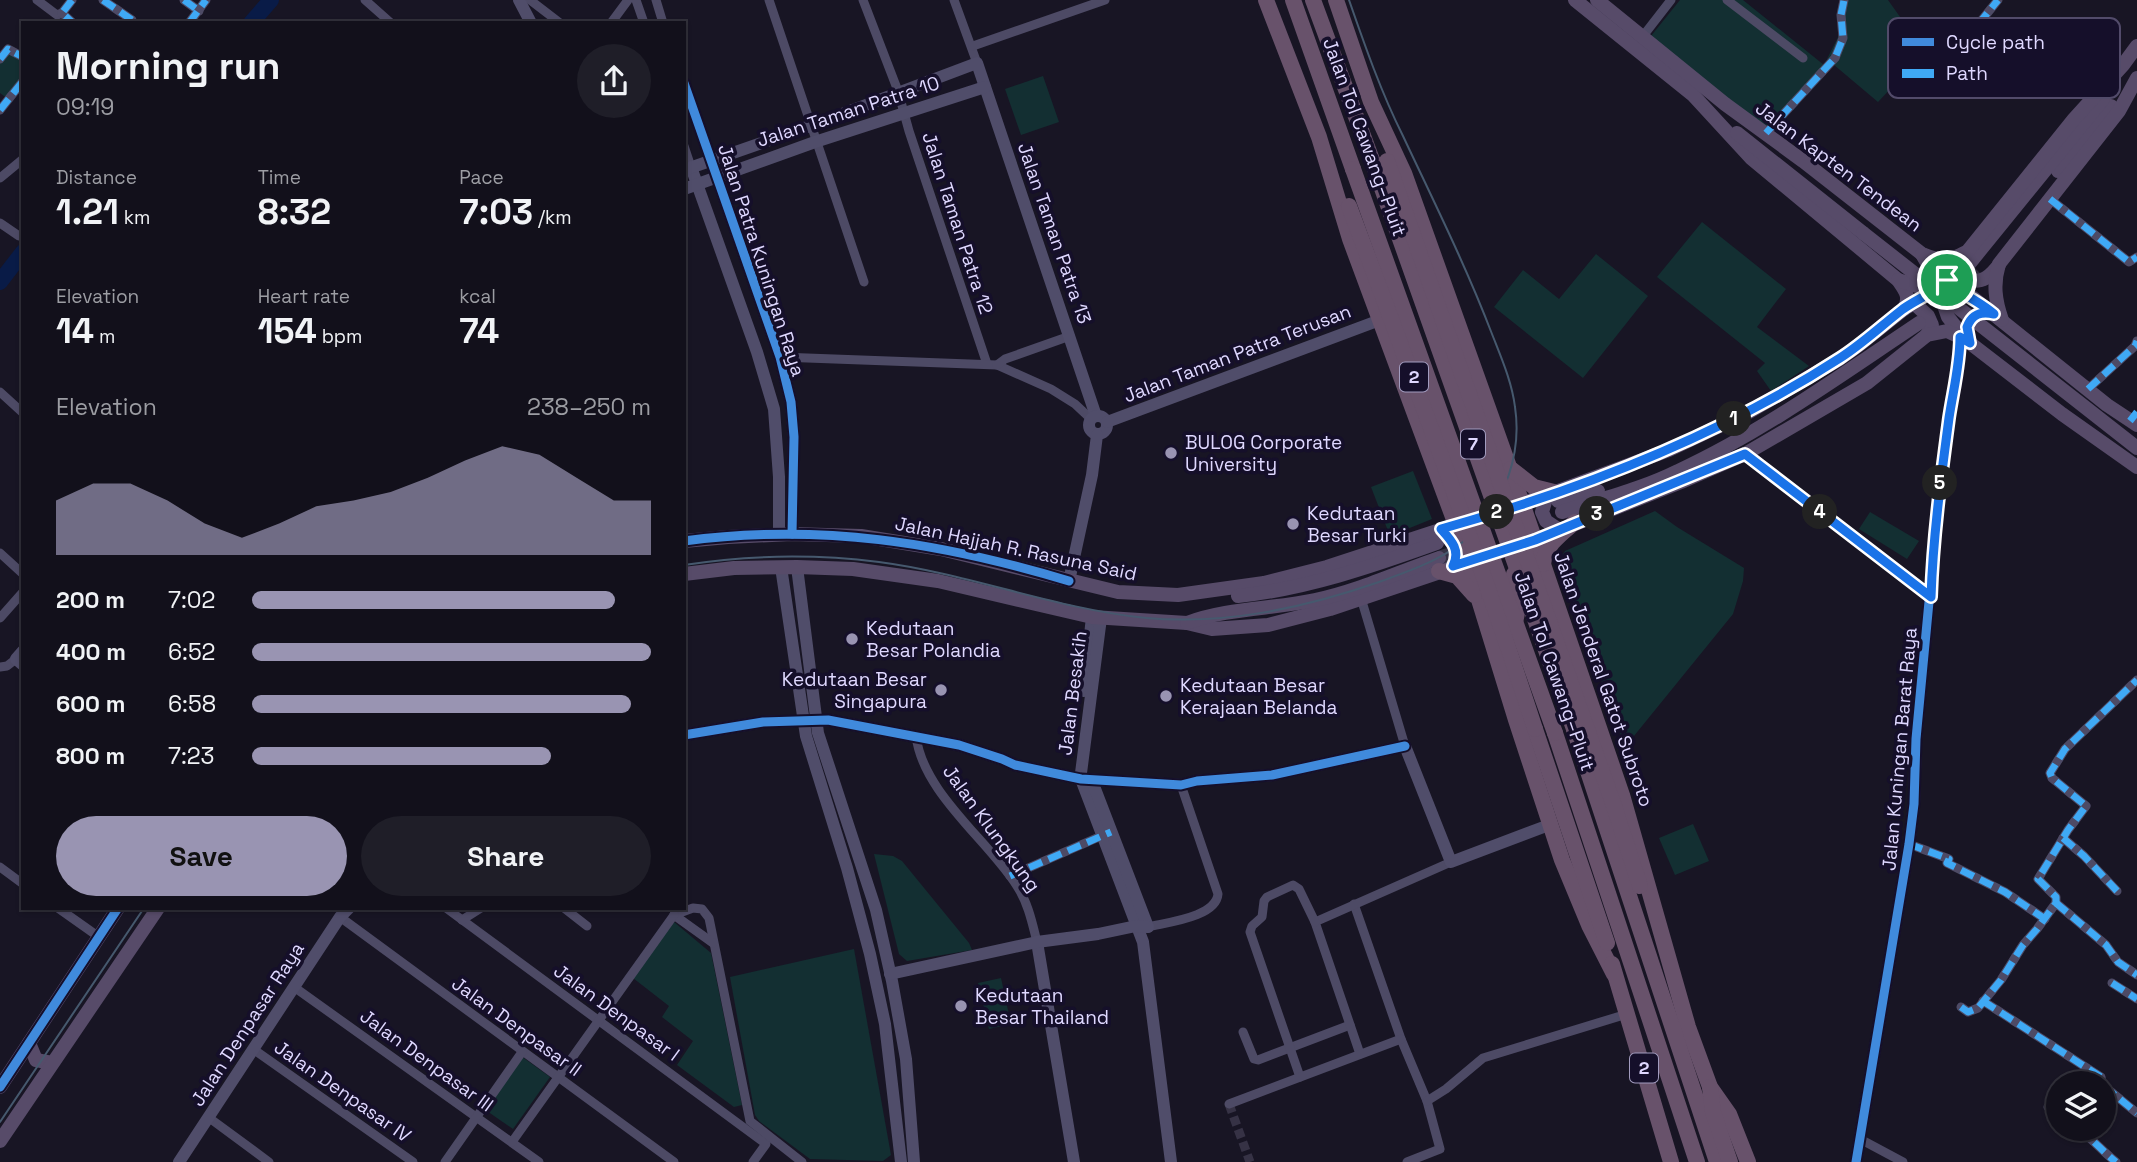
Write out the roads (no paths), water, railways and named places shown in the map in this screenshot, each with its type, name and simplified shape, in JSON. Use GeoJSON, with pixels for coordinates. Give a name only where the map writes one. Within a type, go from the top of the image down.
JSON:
{"type":"FeatureCollection","features":[{"type":"Feature","properties":{"kind":"highway","name":"2"},"geometry":{"type":"LineString","coordinates":[[1266,0],[1328,161],[1349,206],[1491,592],[1609,949],[1614,974],[1671,1162]]}},
{"type":"Feature","properties":{"kind":"highway","name":"Jalan Tol Cawang–Pluit"},"geometry":{"type":"LineString","coordinates":[[1293,0],[1555,733],[1697,1162]]}},
{"type":"Feature","properties":{"kind":"highway","name":"Jalan Tol Cawang–Pluit"},"geometry":{"type":"LineString","coordinates":[[1313,0],[1380,161],[1574,729],[1717,1162]]}},
{"type":"Feature","properties":{"kind":"highway","name":"Jalan Jenderal Gatot Subroto"},"geometry":{"type":"LineString","coordinates":[[1336,0],[1371,102],[1404,173],[1535,540],[1622,796],[1660,921],[1667,958]]}},
{"type":"Feature","properties":{"kind":"highway","name":"Jalan Jenderal Gatot Subroto"},"geometry":{"type":"LineString","coordinates":[[1371,102],[1380,161],[1604,778],[1651,923],[1667,958],[1710,1087],[1729,1114],[1748,1162]]}},
{"type":"Feature","properties":{"kind":"highway","name":"2"},"geometry":{"type":"LineString","coordinates":[[1328,161],[1346,228],[1399,373],[1447,550],[1480,603],[1549,825],[1574,893],[1614,974]]}},
{"type":"Feature","properties":{"kind":"highway"},"geometry":{"type":"LineString","coordinates":[[1399,373],[1424,386],[1435,387],[1456,376],[1469,355]]}},
{"type":"Feature","properties":{"kind":"highway"},"geometry":{"type":"LineString","coordinates":[[1510,468],[1559,505],[1543,564]]}},
{"type":"Feature","properties":{"kind":"highway"},"geometry":{"type":"LineString","coordinates":[[1501,673],[1504,646],[1517,617],[1516,581],[1507,549]]}},
{"type":"Feature","properties":{"kind":"highway"},"geometry":{"type":"LineString","coordinates":[[1447,550],[1457,576],[1480,603]]}},
{"type":"Feature","properties":{"kind":"highway"},"geometry":{"type":"LineString","coordinates":[[1501,673],[1517,646],[1532,636],[1542,636],[1554,641],[1573,655]]}},
{"type":"Feature","properties":{"kind":"highway"},"geometry":{"type":"LineString","coordinates":[[1516,720],[1523,697],[1530,688],[1545,678],[1563,681],[1588,699]]}},
{"type":"Feature","properties":{"kind":"highway"},"geometry":{"type":"LineString","coordinates":[[1710,1087],[1713,1112],[1730,1162]]}},
{"type":"Feature","properties":{"kind":"main road","name":"Jalan Kapten Tendean"},"geometry":{"type":"LineString","coordinates":[[1574,0],[1693,95],[1751,158],[1898,280]]}},
{"type":"Feature","properties":{"kind":"main road","name":"Jalan Kapten Tendean"},"geometry":{"type":"LineString","coordinates":[[1597,0],[1725,104],[1922,254],[1943,261],[1969,261]]}},
{"type":"Feature","properties":{"kind":"main road"},"geometry":{"type":"LineString","coordinates":[[2120,68],[2137,46]]}},
{"type":"Feature","properties":{"kind":"main road"},"geometry":{"type":"LineString","coordinates":[[2093,98],[2074,119],[1969,261],[1961,266],[1964,275],[1973,281],[1983,280],[2000,264],[2119,111],[2135,81]]}},
{"type":"Feature","properties":{"kind":"main road"},"geometry":{"type":"LineString","coordinates":[[2120,97],[2135,81]]}},
{"type":"Feature","properties":{"kind":"main road"},"geometry":{"type":"LineString","coordinates":[[1559,505],[1663,478],[1707,457],[1835,381],[1914,319],[2119,98]]}},
{"type":"Feature","properties":{"kind":"main road","name":"Jalan Kapten Tendean"},"geometry":{"type":"LineString","coordinates":[[1725,104],[1760,140],[1866,230],[2137,448]]}},
{"type":"Feature","properties":{"kind":"main road","name":"Jalan Kapten Tendean"},"geometry":{"type":"LineString","coordinates":[[1708,111],[2137,438]]}},
{"type":"Feature","properties":{"kind":"main road"},"geometry":{"type":"LineString","coordinates":[[1922,254],[1930,268],[1947,286],[1972,297],[2088,389],[2135,419]]}},
{"type":"Feature","properties":{"kind":"main road"},"geometry":{"type":"LineString","coordinates":[[1998,317],[1995,290],[2000,264]]}},
{"type":"Feature","properties":{"kind":"main road"},"geometry":{"type":"LineString","coordinates":[[1898,280],[1917,286],[1926,280],[1930,268]]}},
{"type":"Feature","properties":{"kind":"main road"},"geometry":{"type":"LineString","coordinates":[[1898,280],[1908,297],[1914,319],[1965,340]]}},
{"type":"Feature","properties":{"kind":"main road"},"geometry":{"type":"LineString","coordinates":[[1947,286],[1948,317],[1965,340],[2052,407],[2137,467]]}},
{"type":"Feature","properties":{"kind":"main road"},"geometry":{"type":"LineString","coordinates":[[1965,340],[1972,318],[1981,313],[1998,317]]}},
{"type":"Feature","properties":{"kind":"main road"},"geometry":{"type":"LineString","coordinates":[[1559,505],[1581,490],[1677,455],[1859,345],[1914,319]]}},
{"type":"Feature","properties":{"kind":"main road"},"geometry":{"type":"LineString","coordinates":[[686,574],[734,568],[853,569],[929,579],[1096,617],[1187,623],[1212,629],[1268,625],[1361,598],[1447,550],[1522,503],[1559,505],[1681,482],[1745,454],[1867,383],[1914,319]]}},
{"type":"Feature","properties":{"kind":"main road"},"geometry":{"type":"LineString","coordinates":[[1727,461],[1756,439],[1849,383],[1886,356],[1914,319]]}},
{"type":"Feature","properties":{"kind":"main road"},"geometry":{"type":"LineString","coordinates":[[1573,496],[1585,495],[1640,477],[1718,442],[1832,375],[1914,319]]}},
{"type":"Feature","properties":{"kind":"main road"},"geometry":{"type":"LineString","coordinates":[[1558,529],[1546,521],[1542,512],[1749,412]]}},
{"type":"Feature","properties":{"kind":"main road"},"geometry":{"type":"LineString","coordinates":[[1558,529],[1559,505]]}},
{"type":"Feature","properties":{"kind":"main road"},"geometry":{"type":"LineString","coordinates":[[1187,623],[1208,615],[1318,600],[1447,550],[1507,549],[1558,529]]}},
{"type":"Feature","properties":{"kind":"main road","name":"Jalan Hajjah R. Rasuna Said"},"geometry":{"type":"LineString","coordinates":[[686,541],[785,534],[833,534],[885,539],[996,561],[1118,592],[1185,594],[1264,583],[1384,550],[1447,550]]}},
{"type":"Feature","properties":{"kind":"main road"},"geometry":{"type":"LineString","coordinates":[[0,1087],[117,910]]}},
{"type":"Feature","properties":{"kind":"main road"},"geometry":{"type":"LineString","coordinates":[[0,1140],[157,910]]}},
{"type":"Feature","properties":{"kind":"main road"},"geometry":{"type":"LineString","coordinates":[[29,1043],[36,1060],[52,1063]]}},
{"type":"Feature","properties":{"kind":"street"},"geometry":{"type":"LineString","coordinates":[[37,0],[58,17],[72,0]]}},
{"type":"Feature","properties":{"kind":"street"},"geometry":{"type":"LineString","coordinates":[[103,0],[132,20]]}},
{"type":"Feature","properties":{"kind":"street"},"geometry":{"type":"LineString","coordinates":[[184,0],[199,10]]}},
{"type":"Feature","properties":{"kind":"street"},"geometry":{"type":"LineString","coordinates":[[191,21],[206,0]]}},
{"type":"Feature","properties":{"kind":"street"},"geometry":{"type":"LineString","coordinates":[[365,0],[389,21]]}},
{"type":"Feature","properties":{"kind":"street"},"geometry":{"type":"LineString","coordinates":[[519,0],[530,21]]}},
{"type":"Feature","properties":{"kind":"street"},"geometry":{"type":"LineString","coordinates":[[530,0],[557,21]]}},
{"type":"Feature","properties":{"kind":"street"},"geometry":{"type":"LineString","coordinates":[[614,19],[628,0]]}},
{"type":"Feature","properties":{"kind":"street"},"geometry":{"type":"LineString","coordinates":[[636,0],[643,21]]}},
{"type":"Feature","properties":{"kind":"street"},"geometry":{"type":"LineString","coordinates":[[656,0],[662,21]]}},
{"type":"Feature","properties":{"kind":"street"},"geometry":{"type":"LineString","coordinates":[[769,0],[864,282]]}},
{"type":"Feature","properties":{"kind":"street","name":"Jalan Taman Patra 12"},"geometry":{"type":"LineString","coordinates":[[863,0],[898,91],[992,364]]}},
{"type":"Feature","properties":{"kind":"street"},"geometry":{"type":"LineString","coordinates":[[954,0],[977,63]]}},
{"type":"Feature","properties":{"kind":"street"},"geometry":{"type":"LineString","coordinates":[[973,46],[1105,0]]}},
{"type":"Feature","properties":{"kind":"street"},"geometry":{"type":"LineString","coordinates":[[1643,36],[1671,0]]}},
{"type":"Feature","properties":{"kind":"street"},"geometry":{"type":"LineString","coordinates":[[1727,0],[1803,58]]}},
{"type":"Feature","properties":{"kind":"street"},"geometry":{"type":"LineString","coordinates":[[1766,133],[1835,58],[1843,38],[1841,15],[1844,0]]}},
{"type":"Feature","properties":{"kind":"street"},"geometry":{"type":"LineString","coordinates":[[1983,18],[1998,0]]}},
{"type":"Feature","properties":{"kind":"street"},"geometry":{"type":"LineString","coordinates":[[0,59],[8,49],[21,56]]}},
{"type":"Feature","properties":{"kind":"street","name":"Jalan Taman Patra 10"},"geometry":{"type":"LineString","coordinates":[[688,169],[977,63]]}},
{"type":"Feature","properties":{"kind":"street","name":"Jalan Taman Patra 13"},"geometry":{"type":"LineString","coordinates":[[977,63],[1098,419]]}},
{"type":"Feature","properties":{"kind":"street"},"geometry":{"type":"LineString","coordinates":[[0,110],[21,84]]}},
{"type":"Feature","properties":{"kind":"street","name":"Jalan Taman Patra 10"},"geometry":{"type":"LineString","coordinates":[[691,186],[815,142],[985,87]]}},
{"type":"Feature","properties":{"kind":"street","name":"Jalan Patra Kuningan Raya"},"geometry":{"type":"LineString","coordinates":[[686,89],[780,357],[791,402],[794,437],[785,534]]}},
{"type":"Feature","properties":{"kind":"street"},"geometry":{"type":"LineString","coordinates":[[0,178],[21,161]]}},
{"type":"Feature","properties":{"kind":"street","name":"Jalan Patra Kuningan Raya"},"geometry":{"type":"LineString","coordinates":[[688,169],[691,186],[757,352],[774,409],[785,534]]}},
{"type":"Feature","properties":{"kind":"street"},"geometry":{"type":"LineString","coordinates":[[2050,199],[2129,262],[2137,257]]}},
{"type":"Feature","properties":{"kind":"street"},"geometry":{"type":"LineString","coordinates":[[0,223],[19,236]]}},
{"type":"Feature","properties":{"kind":"street","name":"Jalan Taman Patra Terusan"},"geometry":{"type":"LineString","coordinates":[[1098,419],[1380,320]]}},
{"type":"Feature","properties":{"kind":"street"},"geometry":{"type":"LineString","coordinates":[[992,364],[1070,336]]}},
{"type":"Feature","properties":{"kind":"street","name":"Jalan Kuningan Barat Raya"},"geometry":{"type":"LineString","coordinates":[[1856,1162],[1909,844],[1941,474],[1951,405],[1965,340]]}},
{"type":"Feature","properties":{"kind":"street"},"geometry":{"type":"LineString","coordinates":[[2088,389],[2135,346],[2137,341]]}},
{"type":"Feature","properties":{"kind":"street"},"geometry":{"type":"LineString","coordinates":[[780,357],[992,364],[1051,389],[1098,419],[1104,433],[1097,435],[1092,475],[1069,581]]}},
{"type":"Feature","properties":{"kind":"street"},"geometry":{"type":"LineString","coordinates":[[0,393],[21,411]]}},
{"type":"Feature","properties":{"kind":"street"},"geometry":{"type":"LineString","coordinates":[[1745,454],[1931,597]]}},
{"type":"Feature","properties":{"kind":"street"},"geometry":{"type":"LineString","coordinates":[[0,553],[21,573]]}},
{"type":"Feature","properties":{"kind":"street"},"geometry":{"type":"LineString","coordinates":[[781,567],[810,720],[818,733],[876,910],[891,977],[906,1059],[914,1162]]}},
{"type":"Feature","properties":{"kind":"street"},"geometry":{"type":"LineString","coordinates":[[797,567],[810,720],[806,736],[847,868],[870,954],[885,1024],[901,1162]]}},
{"type":"Feature","properties":{"kind":"street"},"geometry":{"type":"LineString","coordinates":[[785,590],[800,589]]}},
{"type":"Feature","properties":{"kind":"street"},"geometry":{"type":"LineString","coordinates":[[0,618],[21,594]]}},
{"type":"Feature","properties":{"kind":"street"},"geometry":{"type":"LineString","coordinates":[[1361,598],[1405,746],[1451,862]]}},
{"type":"Feature","properties":{"kind":"street","name":"Jalan Besakih"},"geometry":{"type":"LineString","coordinates":[[1096,617],[1087,693],[1082,776],[1107,834],[1141,932],[1171,1162]]}},
{"type":"Feature","properties":{"kind":"street"},"geometry":{"type":"LineString","coordinates":[[0,667],[21,658]]}},
{"type":"Feature","properties":{"kind":"street"},"geometry":{"type":"LineString","coordinates":[[1961,1007],[1971,1012],[1978,1008],[2056,903],[2056,897],[2038,881],[2063,838],[2086,806],[2052,778],[2050,773],[2065,749],[2137,680]]}},
{"type":"Feature","properties":{"kind":"street"},"geometry":{"type":"LineString","coordinates":[[686,735],[763,722],[810,720],[916,736],[1002,759],[1038,763],[1082,776],[1181,785],[1197,781]]}},
{"type":"Feature","properties":{"kind":"street","name":"Jalan Klungkung"},"geometry":{"type":"LineString","coordinates":[[916,736],[923,760],[946,799],[1010,876],[1027,903],[1038,946]]}},
{"type":"Feature","properties":{"kind":"street"},"geometry":{"type":"LineString","coordinates":[[1082,776],[1197,781],[1272,775],[1405,746]]}},
{"type":"Feature","properties":{"kind":"street"},"geometry":{"type":"LineString","coordinates":[[891,977],[1038,946],[1141,932],[1205,912],[1218,899],[1218,894],[1181,785]]}},
{"type":"Feature","properties":{"kind":"street"},"geometry":{"type":"LineString","coordinates":[[1315,922],[1451,862],[1549,825]]}},
{"type":"Feature","properties":{"kind":"street"},"geometry":{"type":"LineString","coordinates":[[1010,876],[1107,834]]}},
{"type":"Feature","properties":{"kind":"street"},"geometry":{"type":"LineString","coordinates":[[2063,838],[2117,891]]}},
{"type":"Feature","properties":{"kind":"street"},"geometry":{"type":"LineString","coordinates":[[1909,844],[1949,859],[1947,863],[2005,892],[2045,919]]}},
{"type":"Feature","properties":{"kind":"street"},"geometry":{"type":"LineString","coordinates":[[0,867],[21,883]]}},
{"type":"Feature","properties":{"kind":"street"},"geometry":{"type":"LineString","coordinates":[[1300,1077],[1251,929],[1262,918],[1267,897],[1293,885],[1299,889],[1315,922],[1360,1054]]}},
{"type":"Feature","properties":{"kind":"street"},"geometry":{"type":"LineString","coordinates":[[2056,903],[2106,945],[2118,962],[2137,975]]}},
{"type":"Feature","properties":{"kind":"street"},"geometry":{"type":"LineString","coordinates":[[1354,904],[1401,1039],[1427,1101],[1440,1149],[1424,1159],[1407,1162]]}},
{"type":"Feature","properties":{"kind":"street"},"geometry":{"type":"LineString","coordinates":[[512,1142],[674,915],[693,908],[702,909],[709,918],[750,1121],[802,1162]]}},
{"type":"Feature","properties":{"kind":"street"},"geometry":{"type":"LineString","coordinates":[[61,910],[99,937]]}},
{"type":"Feature","properties":{"kind":"street","name":"Jalan Denpasar I"},"geometry":{"type":"LineString","coordinates":[[449,910],[766,1144],[753,1162]]}},
{"type":"Feature","properties":{"kind":"street"},"geometry":{"type":"LineString","coordinates":[[463,920],[478,910]]}},
{"type":"Feature","properties":{"kind":"street"},"geometry":{"type":"LineString","coordinates":[[567,910],[587,926]]}},
{"type":"Feature","properties":{"kind":"street","name":"Jalan Denpasar Raya"},"geometry":{"type":"LineString","coordinates":[[178,1162],[345,913]]}},
{"type":"Feature","properties":{"kind":"street","name":"Jalan Denpasar II"},"geometry":{"type":"LineString","coordinates":[[345,913],[522,1052],[674,1162]]}},
{"type":"Feature","properties":{"kind":"street"},"geometry":{"type":"LineString","coordinates":[[674,915],[713,943]]}},
{"type":"Feature","properties":{"kind":"street"},"geometry":{"type":"LineString","coordinates":[[1038,946],[1074,1162]]}},
{"type":"Feature","properties":{"kind":"street"},"geometry":{"type":"LineString","coordinates":[[2112,983],[2137,999]]}},
{"type":"Feature","properties":{"kind":"street","name":"Jalan Denpasar III"},"geometry":{"type":"LineString","coordinates":[[294,987],[539,1162]]}},
{"type":"Feature","properties":{"kind":"street"},"geometry":{"type":"LineString","coordinates":[[1983,1001],[2093,1071]]}},
{"type":"Feature","properties":{"kind":"street"},"geometry":{"type":"LineString","coordinates":[[1427,1101],[1483,1058],[1627,1014]]}},
{"type":"Feature","properties":{"kind":"street"},"geometry":{"type":"LineString","coordinates":[[1243,1032],[1256,1060],[1350,1025]]}},
{"type":"Feature","properties":{"kind":"street"},"geometry":{"type":"LineString","coordinates":[[1229,1104],[1401,1039]]}},
{"type":"Feature","properties":{"kind":"street","name":"Jalan Denpasar IV"},"geometry":{"type":"LineString","coordinates":[[253,1049],[412,1162]]}},
{"type":"Feature","properties":{"kind":"street"},"geometry":{"type":"LineString","coordinates":[[445,1162],[522,1052]]}},
{"type":"Feature","properties":{"kind":"street"},"geometry":{"type":"LineString","coordinates":[[2116,1096],[2137,1113]]}},
{"type":"Feature","properties":{"kind":"street"},"geometry":{"type":"LineString","coordinates":[[208,1117],[269,1162]]}},
{"type":"Feature","properties":{"kind":"street"},"geometry":{"type":"LineString","coordinates":[[1860,1139],[1903,1162]]}},
{"type":"Feature","properties":{"kind":"street"},"geometry":{"type":"LineString","coordinates":[[2092,1141],[2116,1162]]}},
{"type":"Feature","properties":{"kind":"waterway"},"geometry":{"type":"LineString","coordinates":[[253,21],[271,0]]}},
{"type":"Feature","properties":{"kind":"waterway"},"geometry":{"type":"LineString","coordinates":[[0,282],[21,255]]}},
{"type":"Feature","properties":{"kind":"tunnel"},"geometry":{"type":"LineString","coordinates":[[1921,322],[1976,269]]}},
{"type":"Feature","properties":{"kind":"tunnel"},"geometry":{"type":"LineString","coordinates":[[1439,558],[1516,532]]}},
{"type":"Feature","properties":{"kind":"tunnel"},"geometry":{"type":"LineString","coordinates":[[1229,1104],[1250,1162]]}},
{"type":"Feature","properties":{"kind":"tram line"},"geometry":{"type":"LineString","coordinates":[[686,565],[757,558],[855,559],[913,567],[1112,614],[1176,620],[1235,617],[1322,600],[1428,563],[1462,543],[1494,507],[1508,476],[1516,442],[1514,398],[1482,309],[1388,103],[1349,0]]}},
{"type":"Feature","properties":{"kind":"tram line"},"geometry":{"type":"LineString","coordinates":[[0,1122],[143,910]]}},
{"type":"Feature","properties":{"kind":"place","name":"BULOG Corporate University"},"geometry":{"type":"Point","coordinates":[1171,453]}},
{"type":"Feature","properties":{"kind":"place","name":"Kedutaan Besar Turki"},"geometry":{"type":"Point","coordinates":[1293,524]}},
{"type":"Feature","properties":{"kind":"place","name":"Kedutaan Besar Polandia"},"geometry":{"type":"Point","coordinates":[852,639]}},
{"type":"Feature","properties":{"kind":"place","name":"Kedutaan Besar Singapura"},"geometry":{"type":"Point","coordinates":[941,690]}},
{"type":"Feature","properties":{"kind":"place","name":"Kedutaan Besar Kerajaan Belanda"},"geometry":{"type":"Point","coordinates":[1166,696]}},
{"type":"Feature","properties":{"kind":"place","name":"Kedutaan Besar Thailand"},"geometry":{"type":"Point","coordinates":[961,1006]}}]}
